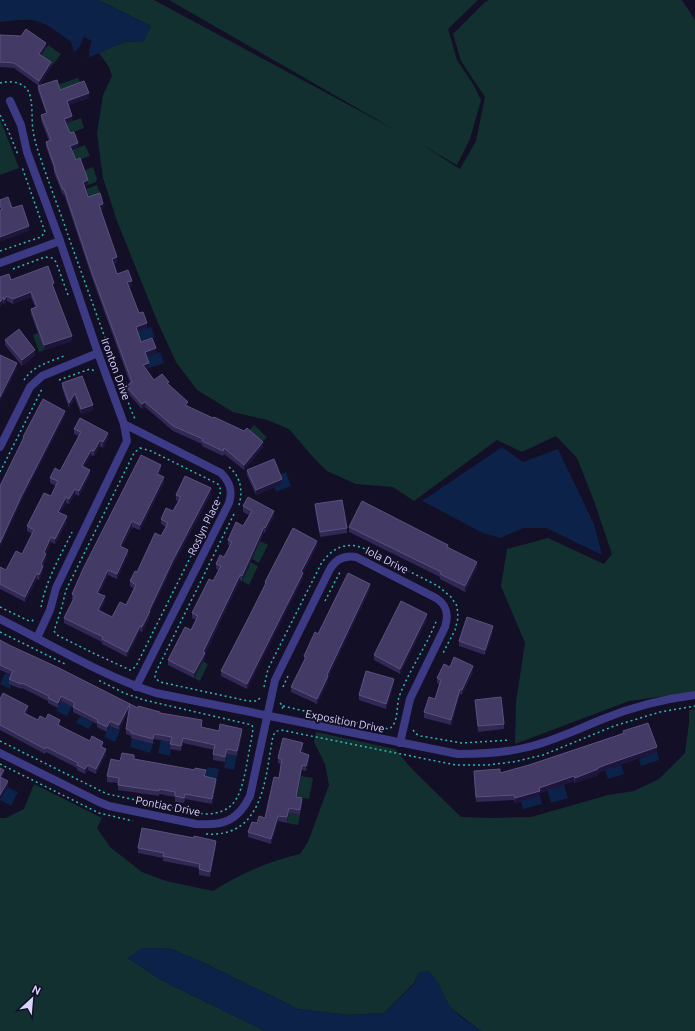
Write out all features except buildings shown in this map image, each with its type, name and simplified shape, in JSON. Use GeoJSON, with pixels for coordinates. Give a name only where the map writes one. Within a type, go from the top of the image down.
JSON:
{"type":"FeatureCollection","features":[{"type":"Feature","properties":{"kind":"street","name":"Ironton Drive"},"geometry":{"type":"LineString","coordinates":[[10,101],[21,125],[27,152],[124,424],[127,441],[56,588],[50,610],[37,638]]}},
{"type":"Feature","properties":{"kind":"street"},"geometry":{"type":"LineString","coordinates":[[0,263],[60,241]]}},
{"type":"Feature","properties":{"kind":"street"},"geometry":{"type":"LineString","coordinates":[[0,447],[30,387],[42,376],[98,353]]}},
{"type":"Feature","properties":{"kind":"street","name":"Roslyn Place"},"geometry":{"type":"LineString","coordinates":[[124,424],[221,473],[227,480],[231,489],[229,503],[136,686]]}},
{"type":"Feature","properties":{"kind":"street","name":"Iola Drive"},"geometry":{"type":"LineString","coordinates":[[267,716],[275,680],[330,569],[334,562],[341,558],[348,556],[356,557],[443,602],[446,609],[448,618],[445,627],[410,699],[400,743]]}},
{"type":"Feature","properties":{"kind":"street","name":"Exposition Drive"},"geometry":{"type":"LineString","coordinates":[[0,619],[136,686],[171,696],[458,754],[490,754],[512,751],[547,742],[622,712],[658,702],[695,695]]}},
{"type":"Feature","properties":{"kind":"street","name":"Pontiac Drive"},"geometry":{"type":"LineString","coordinates":[[0,753],[99,802],[120,808],[196,824],[211,825],[224,823],[246,805],[250,796],[267,716]]}},
{"type":"Feature","properties":{"kind":"path"},"geometry":{"type":"LineString","coordinates":[[0,83],[16,82],[26,88],[29,92],[36,144],[131,410],[136,420]]}},
{"type":"Feature","properties":{"kind":"path"},"geometry":{"type":"LineString","coordinates":[[0,115],[18,155]]}},
{"type":"Feature","properties":{"kind":"path"},"geometry":{"type":"LineString","coordinates":[[0,252],[41,237],[45,232],[20,162]]}},
{"type":"Feature","properties":{"kind":"path"},"geometry":{"type":"LineString","coordinates":[[8,270],[45,257],[52,258],[56,262],[70,300]]}},
{"type":"Feature","properties":{"kind":"path"},"geometry":{"type":"LineString","coordinates":[[23,381],[27,375],[38,366],[69,355]]}},
{"type":"Feature","properties":{"kind":"path"},"geometry":{"type":"LineString","coordinates":[[58,380],[90,369],[94,370],[97,376]]}},
{"type":"Feature","properties":{"kind":"path"},"geometry":{"type":"LineString","coordinates":[[0,472],[40,391],[45,386]]}},
{"type":"Feature","properties":{"kind":"path"},"geometry":{"type":"LineString","coordinates":[[49,631],[92,653],[132,670],[136,666],[207,524],[220,494],[221,488],[219,485],[151,451],[140,448],[136,450],[66,590],[60,614],[54,628],[55,633]]}},
{"type":"Feature","properties":{"kind":"path"},"geometry":{"type":"LineString","coordinates":[[156,680],[155,674],[239,505],[241,491],[240,482],[234,471],[224,464]]}},
{"type":"Feature","properties":{"kind":"path"},"geometry":{"type":"LineString","coordinates":[[40,608],[46,584],[75,527]]}},
{"type":"Feature","properties":{"kind":"path"},"geometry":{"type":"LineString","coordinates":[[150,678],[160,682],[248,701],[260,700],[263,695],[264,680],[268,669],[321,564],[332,551],[347,545],[358,546],[370,551],[438,586],[452,597],[457,606],[458,618],[455,630],[441,657]]}},
{"type":"Feature","properties":{"kind":"path"},"geometry":{"type":"LineString","coordinates":[[324,603],[342,569]]}},
{"type":"Feature","properties":{"kind":"path"},"geometry":{"type":"LineString","coordinates":[[0,607],[36,624]]}},
{"type":"Feature","properties":{"kind":"path"},"geometry":{"type":"LineString","coordinates":[[30,621],[36,617]]}},
{"type":"Feature","properties":{"kind":"path"},"geometry":{"type":"LineString","coordinates":[[280,700],[281,705],[287,708],[389,729],[394,725],[396,707],[403,688],[437,617]]}},
{"type":"Feature","properties":{"kind":"path"},"geometry":{"type":"LineString","coordinates":[[283,688],[290,672]]}},
{"type":"Feature","properties":{"kind":"path"},"geometry":{"type":"LineString","coordinates":[[0,741],[106,794],[204,814],[213,814],[229,808],[234,804],[241,791],[253,727],[249,724],[158,704]]}},
{"type":"Feature","properties":{"kind":"path"},"geometry":{"type":"LineString","coordinates":[[277,731],[281,730],[319,737],[456,765],[487,765],[513,762],[542,755],[614,726],[660,712],[695,706]]}},
{"type":"Feature","properties":{"kind":"path"},"geometry":{"type":"LineString","coordinates":[[207,834],[222,833],[232,830],[246,822],[256,809],[260,798],[273,736],[279,725]]}},
{"type":"Feature","properties":{"kind":"path"},"geometry":{"type":"LineString","coordinates":[[412,728],[414,733],[421,736],[458,742],[510,740]]}},
{"type":"Feature","properties":{"kind":"path"},"geometry":{"type":"LineString","coordinates":[[0,764],[99,813],[137,822]]}},
{"type":"Feature","properties":{"kind":"green space"},"geometry":{"type":"Polygon","coordinates":[[[98,0],[154,0],[397,131],[169,0],[478,0],[448,29],[457,60],[473,84],[481,100],[470,139],[457,165],[424,146],[460,169],[476,141],[485,97],[461,61],[453,34],[485,2],[489,0],[682,0],[695,20],[695,692],[629,701],[515,744],[516,702],[525,643],[501,586],[507,549],[548,538],[604,564],[612,554],[594,501],[577,458],[556,436],[522,452],[497,440],[414,501],[393,487],[356,484],[327,471],[289,429],[267,420],[233,412],[197,390],[176,362],[158,323],[117,221],[103,178],[97,133],[103,95],[112,76],[109,67],[99,53],[124,42],[143,41],[151,26],[98,0]]]}},
{"type":"Feature","properties":{"kind":"green space"},"geometry":{"type":"Polygon","coordinates":[[[48,45],[61,54],[51,67],[39,59],[48,45]]]}},
{"type":"Feature","properties":{"kind":"green space"},"geometry":{"type":"Polygon","coordinates":[[[78,78],[82,87],[60,95],[57,85],[78,78]]]}},
{"type":"Feature","properties":{"kind":"green space"},"geometry":{"type":"Polygon","coordinates":[[[81,118],[84,128],[68,134],[64,124],[81,118]]]}},
{"type":"Feature","properties":{"kind":"green space"},"geometry":{"type":"Polygon","coordinates":[[[0,119],[19,168],[0,175],[0,119]]]}},
{"type":"Feature","properties":{"kind":"green space"},"geometry":{"type":"Polygon","coordinates":[[[85,145],[90,156],[74,162],[70,151],[85,145]]]}},
{"type":"Feature","properties":{"kind":"green space"},"geometry":{"type":"Polygon","coordinates":[[[93,167],[97,179],[96,182],[88,185],[83,171],[93,167]]]}},
{"type":"Feature","properties":{"kind":"green space"},"geometry":{"type":"Polygon","coordinates":[[[97,185],[102,198],[88,202],[84,190],[97,185]]]}},
{"type":"Feature","properties":{"kind":"green space"},"geometry":{"type":"Polygon","coordinates":[[[38,333],[44,350],[39,352],[33,335],[38,333]]]}},
{"type":"Feature","properties":{"kind":"green space"},"geometry":{"type":"Polygon","coordinates":[[[254,425],[267,437],[260,444],[247,433],[254,425]]]}},
{"type":"Feature","properties":{"kind":"green space"},"geometry":{"type":"Polygon","coordinates":[[[260,541],[268,545],[259,563],[252,559],[260,541]]]}},
{"type":"Feature","properties":{"kind":"green space"},"geometry":{"type":"Polygon","coordinates":[[[248,561],[258,566],[249,585],[242,581],[250,565],[247,563],[248,561]]]}},
{"type":"Feature","properties":{"kind":"green space"},"geometry":{"type":"Polygon","coordinates":[[[203,661],[208,664],[200,681],[194,678],[203,661]]]}},
{"type":"Feature","properties":{"kind":"green space"},"geometry":{"type":"Polygon","coordinates":[[[695,709],[695,1031],[481,1031],[452,1009],[444,998],[438,982],[419,973],[414,983],[384,1013],[349,1015],[298,1009],[200,961],[171,949],[143,948],[128,958],[161,980],[265,1031],[0,1031],[0,818],[6,818],[24,809],[34,784],[102,818],[97,828],[110,847],[142,872],[166,881],[213,891],[255,869],[277,860],[300,854],[308,842],[329,785],[325,764],[314,742],[316,732],[395,749],[412,769],[461,817],[531,817],[608,795],[634,791],[659,779],[685,753],[689,723],[689,710],[695,709]]]}},
{"type":"Feature","properties":{"kind":"green space"},"geometry":{"type":"Polygon","coordinates":[[[301,776],[313,778],[309,799],[297,797],[301,776]]]}},
{"type":"Feature","properties":{"kind":"green space"},"geometry":{"type":"Polygon","coordinates":[[[289,813],[300,815],[298,825],[287,823],[289,813]]]}},
{"type":"Feature","properties":{"kind":"water"},"geometry":{"type":"Polygon","coordinates":[[[0,0],[98,0],[151,26],[144,41],[124,42],[90,57],[78,58],[74,52],[71,42],[42,23],[32,20],[0,22],[0,0]]]}},
{"type":"Feature","properties":{"kind":"water"},"geometry":{"type":"Polygon","coordinates":[[[151,327],[155,337],[140,343],[136,332],[151,327]]]}},
{"type":"Feature","properties":{"kind":"water"},"geometry":{"type":"Polygon","coordinates":[[[160,352],[164,363],[149,368],[145,357],[160,352]]]}},
{"type":"Feature","properties":{"kind":"water"},"geometry":{"type":"Polygon","coordinates":[[[502,447],[523,462],[558,449],[594,524],[602,555],[546,528],[524,528],[500,538],[483,533],[422,501],[502,447]]]}},
{"type":"Feature","properties":{"kind":"water"},"geometry":{"type":"Polygon","coordinates":[[[286,472],[291,486],[276,492],[274,487],[282,484],[278,475],[286,472]]]}},
{"type":"Feature","properties":{"kind":"water"},"geometry":{"type":"Polygon","coordinates":[[[5,673],[13,676],[10,689],[0,684],[5,673]]]}},
{"type":"Feature","properties":{"kind":"water"},"geometry":{"type":"Polygon","coordinates":[[[61,701],[72,706],[67,716],[56,711],[61,701]]]}},
{"type":"Feature","properties":{"kind":"water"},"geometry":{"type":"Polygon","coordinates":[[[80,716],[93,722],[89,729],[76,723],[80,716]]]}},
{"type":"Feature","properties":{"kind":"water"},"geometry":{"type":"Polygon","coordinates":[[[110,726],[120,731],[115,742],[104,737],[110,726]]]}},
{"type":"Feature","properties":{"kind":"water"},"geometry":{"type":"Polygon","coordinates":[[[132,738],[153,744],[150,753],[130,747],[132,738]]]}},
{"type":"Feature","properties":{"kind":"water"},"geometry":{"type":"Polygon","coordinates":[[[161,740],[172,742],[170,756],[158,753],[161,740]]]}},
{"type":"Feature","properties":{"kind":"water"},"geometry":{"type":"Polygon","coordinates":[[[657,752],[659,760],[641,766],[639,759],[657,752]]]}},
{"type":"Feature","properties":{"kind":"water"},"geometry":{"type":"Polygon","coordinates":[[[227,754],[237,756],[234,770],[224,768],[227,754]]]}},
{"type":"Feature","properties":{"kind":"water"},"geometry":{"type":"Polygon","coordinates":[[[621,765],[624,774],[608,779],[605,770],[621,765]]]}},
{"type":"Feature","properties":{"kind":"water"},"geometry":{"type":"Polygon","coordinates":[[[207,767],[219,769],[216,784],[204,781],[207,767]]]}},
{"type":"Feature","properties":{"kind":"water"},"geometry":{"type":"Polygon","coordinates":[[[564,785],[568,798],[551,803],[547,790],[564,785]]]}},
{"type":"Feature","properties":{"kind":"water"},"geometry":{"type":"Polygon","coordinates":[[[7,787],[18,792],[11,806],[0,800],[7,787]]]}},
{"type":"Feature","properties":{"kind":"water"},"geometry":{"type":"Polygon","coordinates":[[[540,796],[542,804],[523,809],[521,801],[540,796]]]}},
{"type":"Feature","properties":{"kind":"water"},"geometry":{"type":"Polygon","coordinates":[[[142,948],[171,949],[200,961],[298,1009],[349,1015],[384,1013],[414,984],[419,973],[427,970],[438,982],[454,1011],[481,1031],[265,1031],[161,980],[128,958],[142,948]]]}},
{"type":"Feature","properties":{"kind":"pier"},"geometry":{"type":"Polygon","coordinates":[[[84,37],[92,41],[89,50],[89,57],[78,58],[74,52],[80,46],[84,37]]]}}]}
